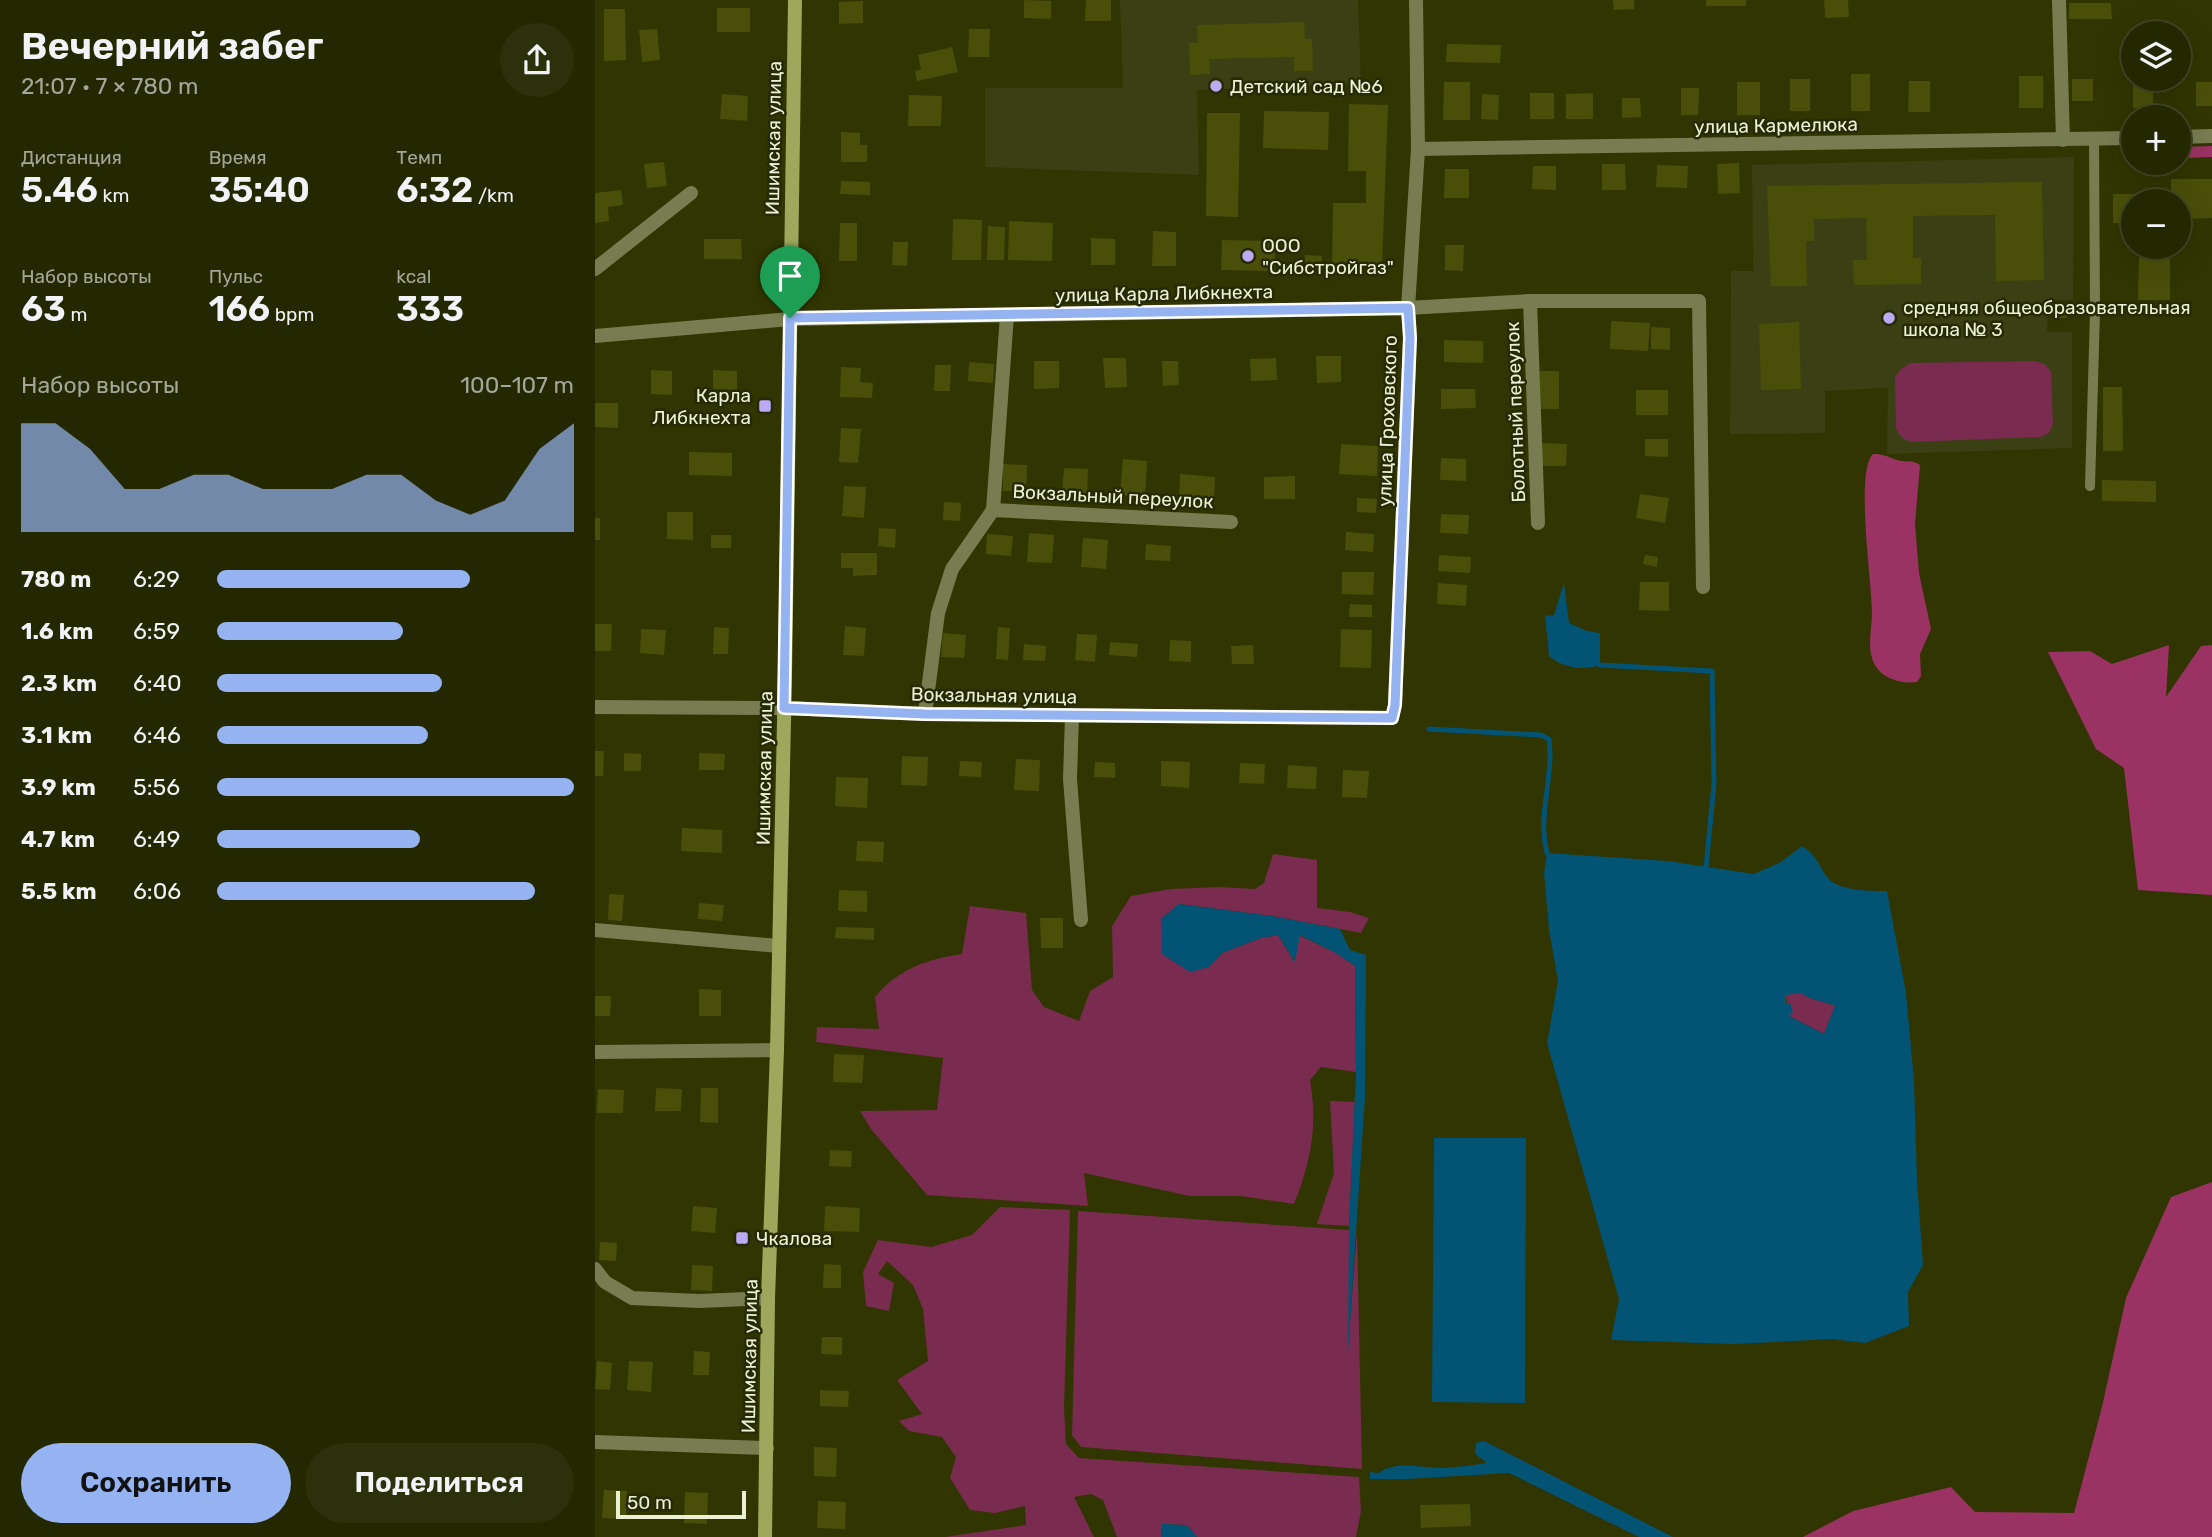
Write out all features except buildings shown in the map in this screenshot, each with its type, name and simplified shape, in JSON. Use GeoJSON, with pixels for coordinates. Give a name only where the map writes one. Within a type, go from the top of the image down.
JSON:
{"type":"FeatureCollection","features":[{"type":"Feature","properties":{"kind":"main road","name":"Ишимская улица"},"geometry":{"type":"LineString","coordinates":[[765,1537],[768,1298],[778,1050],[795,0]]}},
{"type":"Feature","properties":{"kind":"street","name":"улица Гроховского"},"geometry":{"type":"LineString","coordinates":[[1392,718],[1395,705],[1410,338],[1408,308],[1418,149],[1416,0]]}},
{"type":"Feature","properties":{"kind":"street"},"geometry":{"type":"LineString","coordinates":[[2059,0],[2063,140]]}},
{"type":"Feature","properties":{"kind":"street"},"geometry":{"type":"LineString","coordinates":[[2191,137],[2212,136]]}},
{"type":"Feature","properties":{"kind":"street","name":"улица Кармелюка"},"geometry":{"type":"LineString","coordinates":[[1418,149],[2121,138]]}},
{"type":"Feature","properties":{"kind":"street"},"geometry":{"type":"LineString","coordinates":[[595,269],[691,193]]}},
{"type":"Feature","properties":{"kind":"street","name":"улица Карла Либкнехта"},"geometry":{"type":"LineString","coordinates":[[595,336],[790,318],[1408,308],[1530,301],[1699,300],[1703,587]]}},
{"type":"Feature","properties":{"kind":"street","name":"Болотный переулок"},"geometry":{"type":"LineString","coordinates":[[1530,301],[1538,523]]}},
{"type":"Feature","properties":{"kind":"street","name":"Вокзальный переулок"},"geometry":{"type":"LineString","coordinates":[[925,714],[939,613],[951,569],[993,510],[1007,315]]}},
{"type":"Feature","properties":{"kind":"street","name":"Вокзальный переулок"},"geometry":{"type":"LineString","coordinates":[[993,510],[1231,522]]}},
{"type":"Feature","properties":{"kind":"street","name":"Вокзальная улица"},"geometry":{"type":"LineString","coordinates":[[595,707],[784,708],[925,714],[1392,718]]}},
{"type":"Feature","properties":{"kind":"street"},"geometry":{"type":"LineString","coordinates":[[1072,715],[1070,779],[1081,920]]}},
{"type":"Feature","properties":{"kind":"street"},"geometry":{"type":"LineString","coordinates":[[595,930],[779,946]]}},
{"type":"Feature","properties":{"kind":"street"},"geometry":{"type":"LineString","coordinates":[[595,1052],[778,1050]]}},
{"type":"Feature","properties":{"kind":"street"},"geometry":{"type":"LineString","coordinates":[[595,1269],[605,1282],[632,1298],[699,1301],[768,1298]]}},
{"type":"Feature","properties":{"kind":"street"},"geometry":{"type":"LineString","coordinates":[[595,1442],[767,1448]]}},
{"type":"Feature","properties":{"kind":"lane"},"geometry":{"type":"LineString","coordinates":[[2090,486],[2095,312],[2094,139]]}},
{"type":"Feature","properties":{"kind":"shaded area","name":"Детский сад №6"},"geometry":{"type":"Polygon","coordinates":[[[1120,0],[1358,0],[1361,84],[1197,90],[1199,175],[985,167],[985,88],[1123,88],[1120,0]]]}},
{"type":"Feature","properties":{"kind":"shaded area"},"geometry":{"type":"Polygon","coordinates":[[[2212,146],[2212,157],[2191,158],[2191,147],[2212,146]]]}},
{"type":"Feature","properties":{"kind":"shaded area","name":"средняя общеобразовательная школа № 3"},"geometry":{"type":"Polygon","coordinates":[[[2074,157],[2073,300],[2048,299],[2047,332],[2072,332],[2072,448],[1887,454],[1888,388],[1825,391],[1825,433],[1730,434],[1731,271],[1753,271],[1752,165],[2074,157]]]}},
{"type":"Feature","properties":{"kind":"shaded area"},"geometry":{"type":"Polygon","coordinates":[[[2036,361],[2046,365],[2051,372],[2053,424],[2049,433],[2041,437],[1911,442],[1902,438],[1896,429],[1895,377],[1910,363],[2036,361]]]}},
{"type":"Feature","properties":{"kind":"shaded area"},"geometry":{"type":"Polygon","coordinates":[[[1873,454],[1920,465],[1915,524],[1919,573],[1931,629],[1920,654],[1921,676],[1917,682],[1887,677],[1878,670],[1872,659],[1865,482],[1873,454]]]}},
{"type":"Feature","properties":{"kind":"shaded area"},"geometry":{"type":"Polygon","coordinates":[[[2169,645],[2166,697],[2201,646],[2212,645],[2212,895],[2138,890],[2124,768],[2096,749],[2048,652],[2090,651],[2112,664],[2169,645]]]}},
{"type":"Feature","properties":{"kind":"shaded area"},"geometry":{"type":"Polygon","coordinates":[[[1273,854],[1317,860],[1317,908],[1350,912],[1369,918],[1361,933],[1272,916],[1180,904],[1161,919],[1209,967],[1222,953],[1261,938],[1278,935],[1294,961],[1299,935],[1336,953],[1355,966],[1356,1072],[1321,1067],[1310,1080],[1313,1128],[1309,1158],[1294,1204],[1241,1196],[1190,1196],[1084,1173],[1088,1206],[927,1195],[871,1129],[860,1111],[937,1110],[943,1058],[816,1042],[817,1027],[879,1029],[875,997],[903,972],[925,962],[962,954],[970,906],[1026,913],[1032,990],[1044,1007],[1079,1021],[1090,991],[1113,977],[1112,926],[1131,896],[1171,889],[1255,889],[1264,883],[1273,854]]]}},
{"type":"Feature","properties":{"kind":"shaded area"},"geometry":{"type":"Polygon","coordinates":[[[1801,992],[1812,999],[1835,1006],[1824,1034],[1789,1016],[1786,995],[1801,992]]]}},
{"type":"Feature","properties":{"kind":"shaded area"},"geometry":{"type":"Polygon","coordinates":[[[1330,1101],[1355,1102],[1349,1226],[1317,1224],[1334,1173],[1330,1101]]]}},
{"type":"Feature","properties":{"kind":"shaded area"},"geometry":{"type":"Polygon","coordinates":[[[2212,1182],[2212,1537],[1803,1537],[1853,1511],[1951,1487],[1975,1512],[2074,1513],[2102,1407],[2126,1298],[2171,1197],[2212,1182]]]}},
{"type":"Feature","properties":{"kind":"shaded area"},"geometry":{"type":"Polygon","coordinates":[[[1000,1207],[1070,1210],[1064,1409],[1066,1444],[1079,1458],[1359,1477],[1361,1511],[1356,1537],[1197,1537],[1187,1525],[1162,1524],[1161,1537],[1117,1537],[1103,1500],[1091,1494],[1074,1497],[1094,1537],[945,1537],[1026,1525],[1025,1506],[995,1513],[970,1510],[950,1478],[956,1457],[942,1437],[909,1431],[899,1421],[922,1414],[897,1380],[928,1361],[923,1309],[913,1285],[887,1261],[878,1274],[894,1283],[889,1311],[866,1306],[863,1272],[878,1240],[931,1247],[972,1235],[1000,1207]]]}},
{"type":"Feature","properties":{"kind":"shaded area"},"geometry":{"type":"Polygon","coordinates":[[[1078,1211],[1350,1230],[1349,1334],[1357,1231],[1362,1469],[1081,1447],[1072,1435],[1078,1211]]]}},
{"type":"Feature","properties":{"kind":"water"},"geometry":{"type":"Polygon","coordinates":[[[1564,583],[1569,623],[1600,633],[1600,665],[1573,667],[1549,656],[1545,616],[1554,615],[1564,583]]]}},
{"type":"Feature","properties":{"kind":"water"},"geometry":{"type":"Polygon","coordinates":[[[1802,846],[1831,881],[1858,890],[1887,891],[1906,993],[1914,1080],[1923,1265],[1908,1292],[1909,1326],[1865,1343],[1832,1339],[1733,1344],[1611,1340],[1619,1299],[1547,1043],[1558,981],[1549,930],[1544,873],[1547,853],[1668,861],[1754,874],[1781,862],[1802,846]],[[1786,995],[1786,1003],[1790,1003],[1793,1012],[1789,1016],[1824,1034],[1835,1006],[1804,995],[1786,995]]]}},
{"type":"Feature","properties":{"kind":"water"},"geometry":{"type":"Polygon","coordinates":[[[1179,904],[1272,916],[1340,929],[1350,950],[1366,955],[1365,1097],[1348,1353],[1349,1226],[1356,1072],[1355,966],[1300,935],[1295,962],[1278,935],[1261,938],[1222,953],[1209,967],[1190,972],[1162,954],[1161,919],[1179,904]]]}},
{"type":"Feature","properties":{"kind":"water"},"geometry":{"type":"Polygon","coordinates":[[[1434,1138],[1526,1138],[1525,1403],[1432,1402],[1434,1138]]]}},
{"type":"Feature","properties":{"kind":"water"},"geometry":{"type":"Polygon","coordinates":[[[1484,1441],[1673,1537],[1639,1537],[1509,1473],[1370,1479],[1370,1472],[1378,1473],[1394,1467],[1443,1468],[1487,1463],[1475,1454],[1476,1443],[1484,1441]]]}},
{"type":"Feature","properties":{"kind":"water"},"geometry":{"type":"Polygon","coordinates":[[[1162,1524],[1187,1525],[1197,1537],[1161,1537],[1162,1524]]]}},
{"type":"Feature","properties":{"kind":"waterway"},"geometry":{"type":"LineString","coordinates":[[1600,665],[1712,671],[1714,784],[1706,867]]}},
{"type":"Feature","properties":{"kind":"waterway"},"geometry":{"type":"LineString","coordinates":[[1429,729],[1541,735],[1549,739],[1544,825],[1547,853]]}},
{"type":"Feature","properties":{"kind":"place","name":"Детский сад №6"},"geometry":{"type":"Point","coordinates":[1216,86]}},
{"type":"Feature","properties":{"kind":"place","name":"ООО \"Сибстройгаз\""},"geometry":{"type":"Point","coordinates":[1248,256]}},
{"type":"Feature","properties":{"kind":"place","name":"средняя общеобразовательная школа № 3"},"geometry":{"type":"Point","coordinates":[1889,318]}},
{"type":"Feature","properties":{"kind":"place","name":"Карла Либкнехта"},"geometry":{"type":"Point","coordinates":[765,406]}},
{"type":"Feature","properties":{"kind":"place","name":"Чкалова"},"geometry":{"type":"Point","coordinates":[742,1238]}},
{"type":"Feature","properties":{"kind":"route"},"geometry":{"type":"LineString","coordinates":[[1408,308],[1410,338],[1395,705],[1392,718],[925,714],[784,708],[790,318],[1408,308]]}}]}
